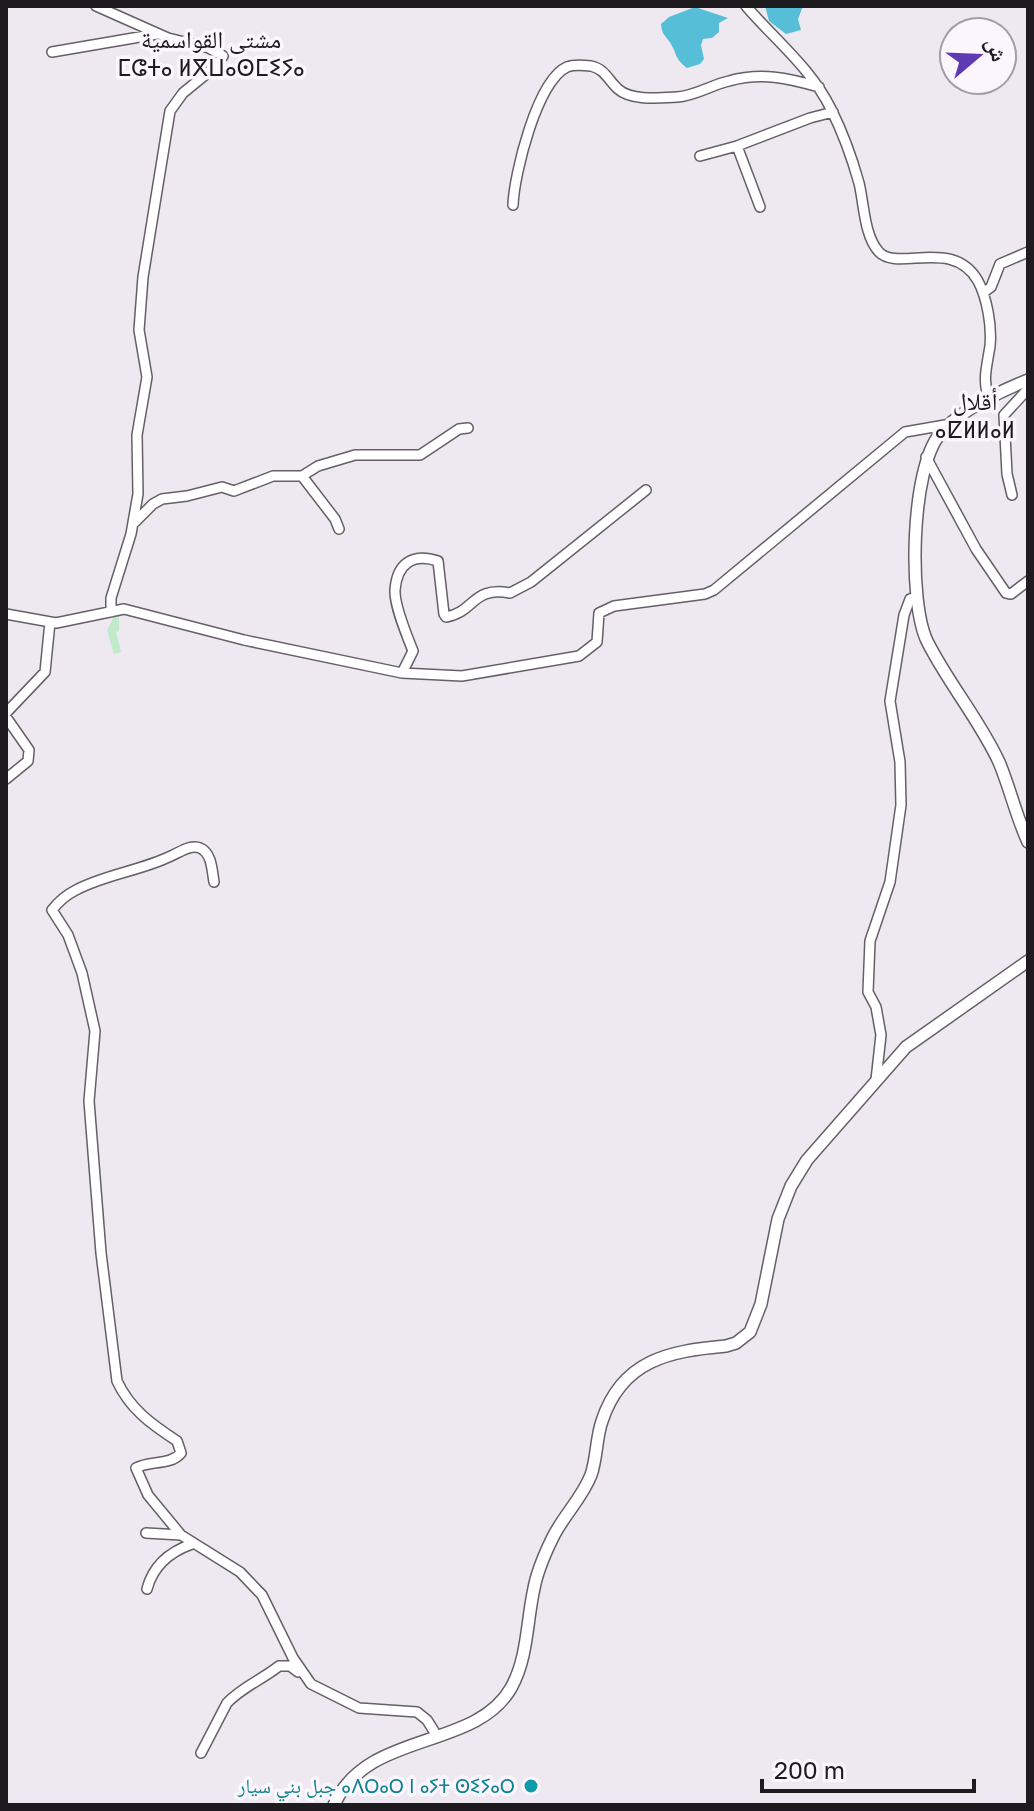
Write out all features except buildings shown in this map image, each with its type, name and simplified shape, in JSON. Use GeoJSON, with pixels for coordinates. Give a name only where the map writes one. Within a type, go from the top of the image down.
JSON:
{"type":"FeatureCollection","features":[{"type":"Feature","properties":{"kind":"main road"},"geometry":{"type":"LineString","coordinates":[[1028,380],[989,399],[940,433],[926,457],[918,491],[916,597],[918,615],[928,643],[973,713],[999,763],[1028,842]]}},
{"type":"Feature","properties":{"kind":"main road"},"geometry":{"type":"LineString","coordinates":[[334,1805],[348,1779],[360,1770],[381,1758],[477,1720],[499,1704],[513,1684],[525,1646],[536,1578],[553,1536],[582,1494],[592,1472],[601,1423],[614,1392],[637,1369],[663,1355],[726,1346],[736,1343],[750,1332],[761,1304],[778,1219],[791,1186],[807,1160],[906,1047],[1028,961]]}},
{"type":"Feature","properties":{"kind":"street"},"geometry":{"type":"LineString","coordinates":[[96,6],[157,34],[209,48],[223,56],[216,66],[183,93],[170,111],[143,277],[139,330],[147,377],[137,435],[138,494],[133,525],[111,598],[111,612]]}},
{"type":"Feature","properties":{"kind":"street"},"geometry":{"type":"LineString","coordinates":[[746,6],[820,88],[833,112],[858,181],[871,239],[877,250],[883,256],[952,259],[970,270],[983,293],[990,342],[984,377],[989,399]]}},
{"type":"Feature","properties":{"kind":"street"},"geometry":{"type":"LineString","coordinates":[[52,52],[157,34]]}},
{"type":"Feature","properties":{"kind":"street"},"geometry":{"type":"LineString","coordinates":[[513,205],[521,151],[547,89],[560,71],[567,67],[594,67],[602,71],[619,91],[645,97],[680,97],[729,81],[754,77],[776,76],[820,88]]}},
{"type":"Feature","properties":{"kind":"street"},"geometry":{"type":"LineString","coordinates":[[700,156],[833,112]]}},
{"type":"Feature","properties":{"kind":"street"},"geometry":{"type":"LineString","coordinates":[[737,146],[760,207]]}},
{"type":"Feature","properties":{"kind":"street"},"geometry":{"type":"LineString","coordinates":[[983,293],[991,287],[1000,264],[1028,252]]}},
{"type":"Feature","properties":{"kind":"street"},"geometry":{"type":"LineString","coordinates":[[1012,495],[1007,474],[1004,415],[1028,389]]}},
{"type":"Feature","properties":{"kind":"street"},"geometry":{"type":"LineString","coordinates":[[6,614],[56,623],[124,609],[244,640],[402,673],[462,676],[579,656],[597,642],[599,613],[614,606],[705,594],[714,590],[905,432],[954,423]]}},
{"type":"Feature","properties":{"kind":"street"},"geometry":{"type":"LineString","coordinates":[[133,525],[162,499],[222,487],[234,491],[273,476],[302,476],[318,466],[355,455],[420,455],[459,429],[468,428]]}},
{"type":"Feature","properties":{"kind":"street"},"geometry":{"type":"LineString","coordinates":[[926,457],[976,549],[1006,593],[1011,594],[1028,581]]}},
{"type":"Feature","properties":{"kind":"street"},"geometry":{"type":"LineString","coordinates":[[302,476],[335,519],[339,529]]}},
{"type":"Feature","properties":{"kind":"street"},"geometry":{"type":"LineString","coordinates":[[402,673],[413,651],[395,591],[402,568],[412,558],[425,557],[438,561],[444,614],[446,617],[457,615],[484,593],[510,593],[531,582],[646,490]]}},
{"type":"Feature","properties":{"kind":"street"},"geometry":{"type":"LineString","coordinates":[[876,1080],[881,1035],[876,1007],[868,992],[870,941],[890,882],[901,805],[900,762],[890,701],[904,615],[910,599],[916,597]]}},
{"type":"Feature","properties":{"kind":"street"},"geometry":{"type":"LineString","coordinates":[[6,779],[28,761],[29,750],[6,715],[45,672],[50,622]]}},
{"type":"Feature","properties":{"kind":"street"},"geometry":{"type":"LineString","coordinates":[[214,882],[205,850],[188,848],[158,863],[94,882],[59,900],[52,910],[68,935],[82,973],[95,1031],[89,1101],[101,1253],[117,1381],[124,1397],[136,1411],[177,1441],[181,1453],[173,1460],[136,1468],[148,1495],[181,1535],[240,1572],[256,1588],[307,1679]]}},
{"type":"Feature","properties":{"kind":"street"},"geometry":{"type":"LineString","coordinates":[[146,1533],[181,1535]]}},
{"type":"Feature","properties":{"kind":"street"},"geometry":{"type":"LineString","coordinates":[[147,1589],[150,1576],[158,1565],[179,1548],[192,1544]]}},
{"type":"Feature","properties":{"kind":"street"},"geometry":{"type":"LineString","coordinates":[[201,1753],[232,1697],[279,1666],[290,1666],[336,1699],[359,1708],[417,1712],[427,1720],[437,1736]]}},
{"type":"Feature","properties":{"kind":"green space"},"geometry":{"type":"Polygon","coordinates":[[[114,616],[119,616],[119,631],[116,632],[121,652],[114,654],[107,630],[114,616]]]}},
{"type":"Feature","properties":{"kind":"water"},"geometry":{"type":"Polygon","coordinates":[[[765,6],[803,6],[798,19],[801,30],[786,34],[769,21],[765,6]]]}},
{"type":"Feature","properties":{"kind":"water"},"geometry":{"type":"Polygon","coordinates":[[[695,7],[728,18],[719,23],[719,32],[712,38],[703,39],[704,59],[700,64],[687,68],[678,58],[661,24],[669,17],[695,7]]]}},
{"type":"Feature","properties":{"kind":"place","name":"جبل بني سيار ⴰⴷⵔⴰⵔ ⵏ ⴰⵢⵜ ⵙⵉⵢⴰⵔ"},"geometry":{"type":"Point","coordinates":[531,1786]}},
{"type":"Feature","properties":{"kind":"district","name":"مشتى القواسمية ⵎⵛⵜⴰ ⵍⴳⵡⴰⵙⵎⵉⵢⴰ"},"geometry":{"type":"Point","coordinates":[211,54]}},
{"type":"Feature","properties":{"kind":"district","name":"أقلال ⴰⵇⵍⵍⴰⵍ"},"geometry":{"type":"Point","coordinates":[975,416]}}]}
